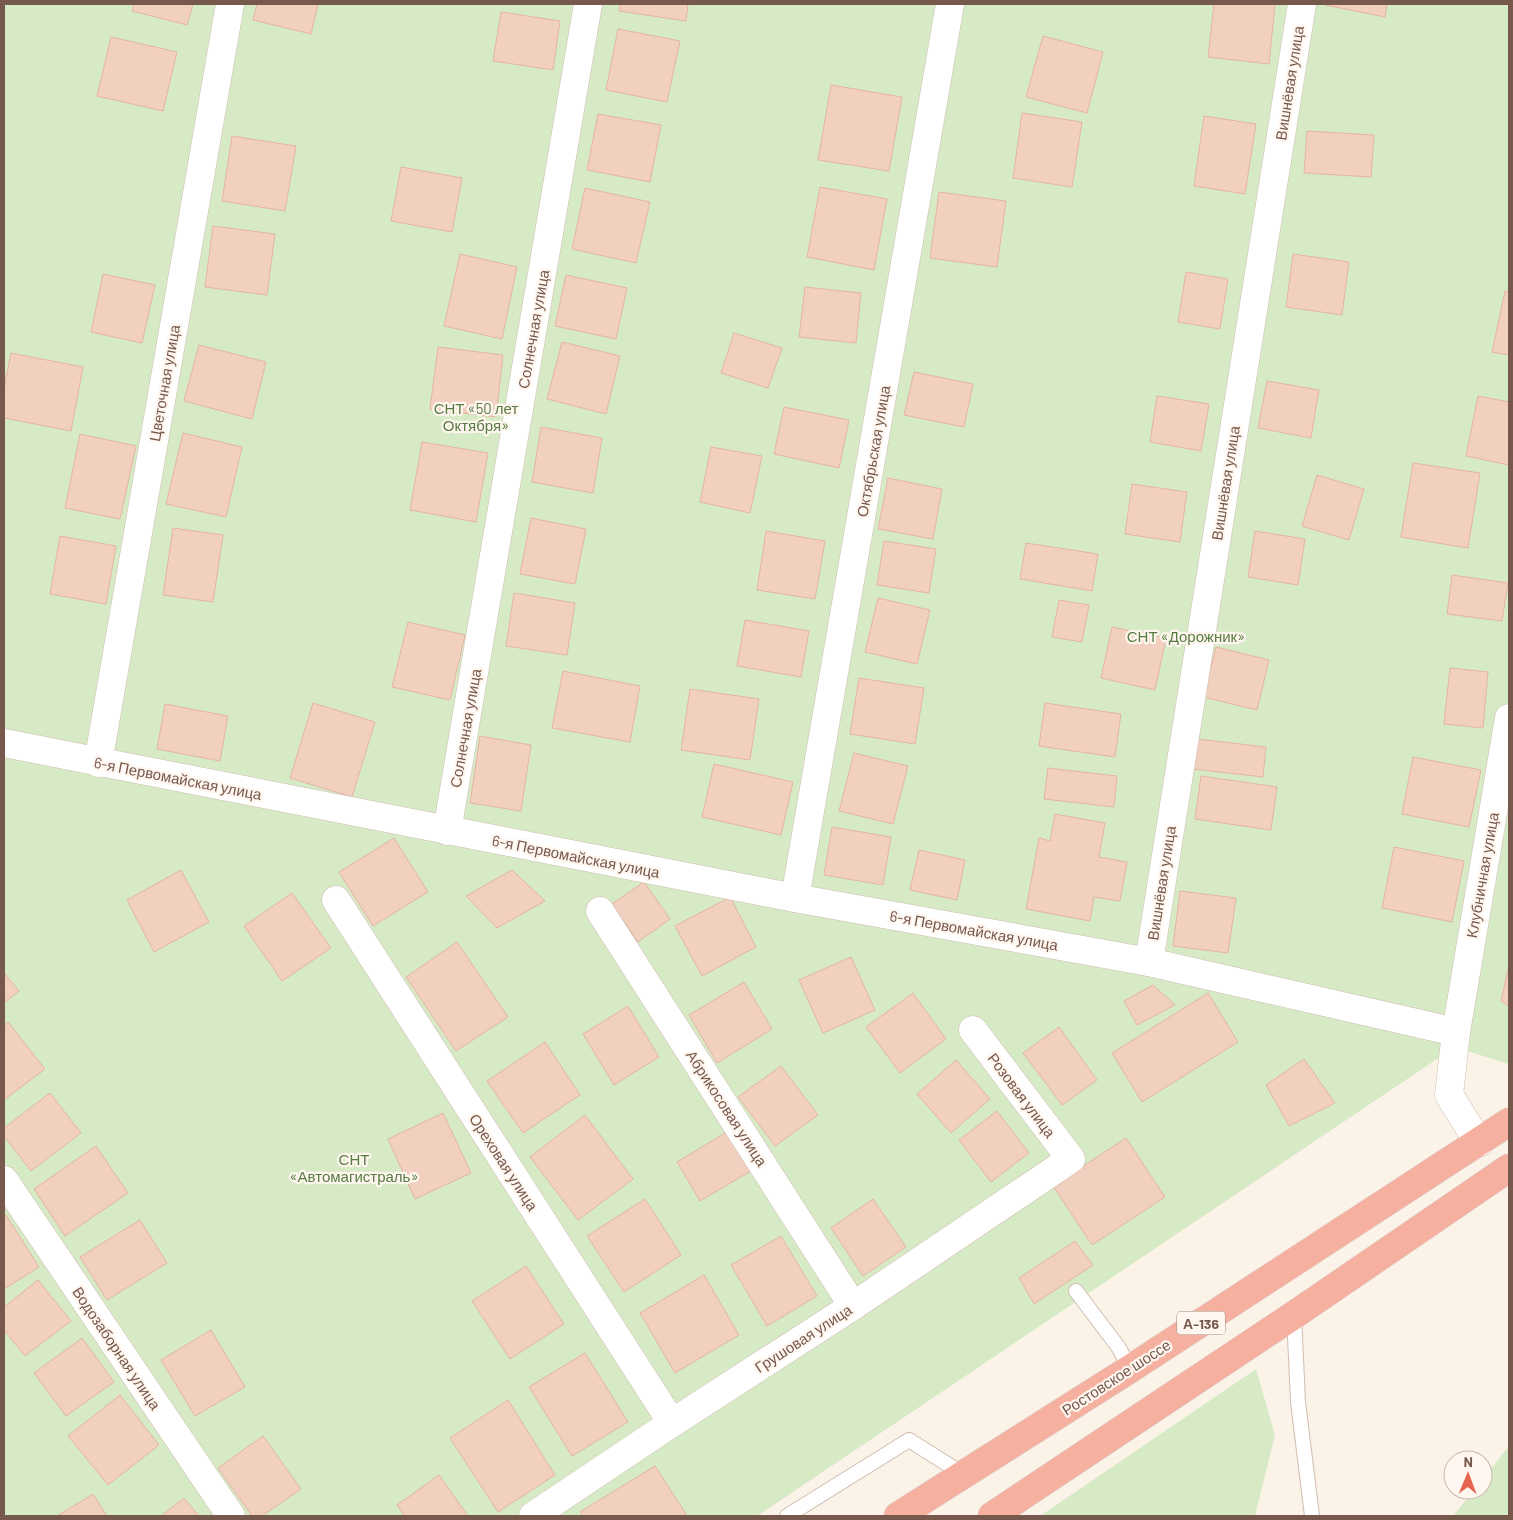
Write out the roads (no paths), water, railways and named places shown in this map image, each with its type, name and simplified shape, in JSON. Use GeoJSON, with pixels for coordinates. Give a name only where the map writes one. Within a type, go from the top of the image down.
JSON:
{"type":"FeatureCollection","features":[{"type":"Feature","properties":{"kind":"highway","name":"Ростовское шоссе"},"geometry":{"type":"LineString","coordinates":[[898,1516],[1130,1369],[1509,1122]]}},
{"type":"Feature","properties":{"kind":"highway"},"geometry":{"type":"LineString","coordinates":[[992,1516],[1294,1315],[1509,1168]]}},
{"type":"Feature","properties":{"kind":"street","name":"Цветочная улица"},"geometry":{"type":"LineString","coordinates":[[98,762],[230,4]]}},
{"type":"Feature","properties":{"kind":"street","name":"Солнечная улица"},"geometry":{"type":"LineString","coordinates":[[447,831],[588,4]]}},
{"type":"Feature","properties":{"kind":"street","name":"Октябрьская улица"},"geometry":{"type":"LineString","coordinates":[[795,898],[950,4]]}},
{"type":"Feature","properties":{"kind":"street","name":"Вишнёвая улица"},"geometry":{"type":"LineString","coordinates":[[1149,962],[1302,4]]}},
{"type":"Feature","properties":{"kind":"street","name":"Клубничная улица"},"geometry":{"type":"LineString","coordinates":[[1479,1143],[1449,1095],[1456,1032],[1509,718]]}},
{"type":"Feature","properties":{"kind":"street","name":"6-я Первомайская улица"},"geometry":{"type":"LineString","coordinates":[[4,743],[795,898],[1149,962],[1456,1032]]}},
{"type":"Feature","properties":{"kind":"street","name":"Ореховая улица"},"geometry":{"type":"LineString","coordinates":[[336,900],[672,1423]]}},
{"type":"Feature","properties":{"kind":"street","name":"Абрикосовая улица"},"geometry":{"type":"LineString","coordinates":[[600,911],[853,1306]]}},
{"type":"Feature","properties":{"kind":"street","name":"Розовая улица"},"geometry":{"type":"LineString","coordinates":[[973,1030],[1071,1159]]}},
{"type":"Feature","properties":{"kind":"street","name":"Грушовая улица"},"geometry":{"type":"LineString","coordinates":[[533,1516],[853,1306],[1071,1159]]}},
{"type":"Feature","properties":{"kind":"street","name":"Водозаборная улица"},"geometry":{"type":"LineString","coordinates":[[4,1180],[231,1516]]}},
{"type":"Feature","properties":{"kind":"lane"},"geometry":{"type":"LineString","coordinates":[[1076,1291],[1118,1348],[1130,1369]]}},
{"type":"Feature","properties":{"kind":"lane"},"geometry":{"type":"LineString","coordinates":[[1294,1315],[1298,1402],[1312,1516]]}},
{"type":"Feature","properties":{"kind":"lane"},"geometry":{"type":"LineString","coordinates":[[787,1516],[909,1440],[963,1474]]}},
{"type":"Feature","properties":{"kind":"park label","name":"СНТ «50 лет Октября»"},"geometry":{"type":"Point","coordinates":[476,416]}},
{"type":"Feature","properties":{"kind":"park label","name":"СНТ «Дорожник»"},"geometry":{"type":"Point","coordinates":[1186,636]}},
{"type":"Feature","properties":{"kind":"park label","name":"СНТ «Автомагистраль»"},"geometry":{"type":"Point","coordinates":[354,1168]}}]}
